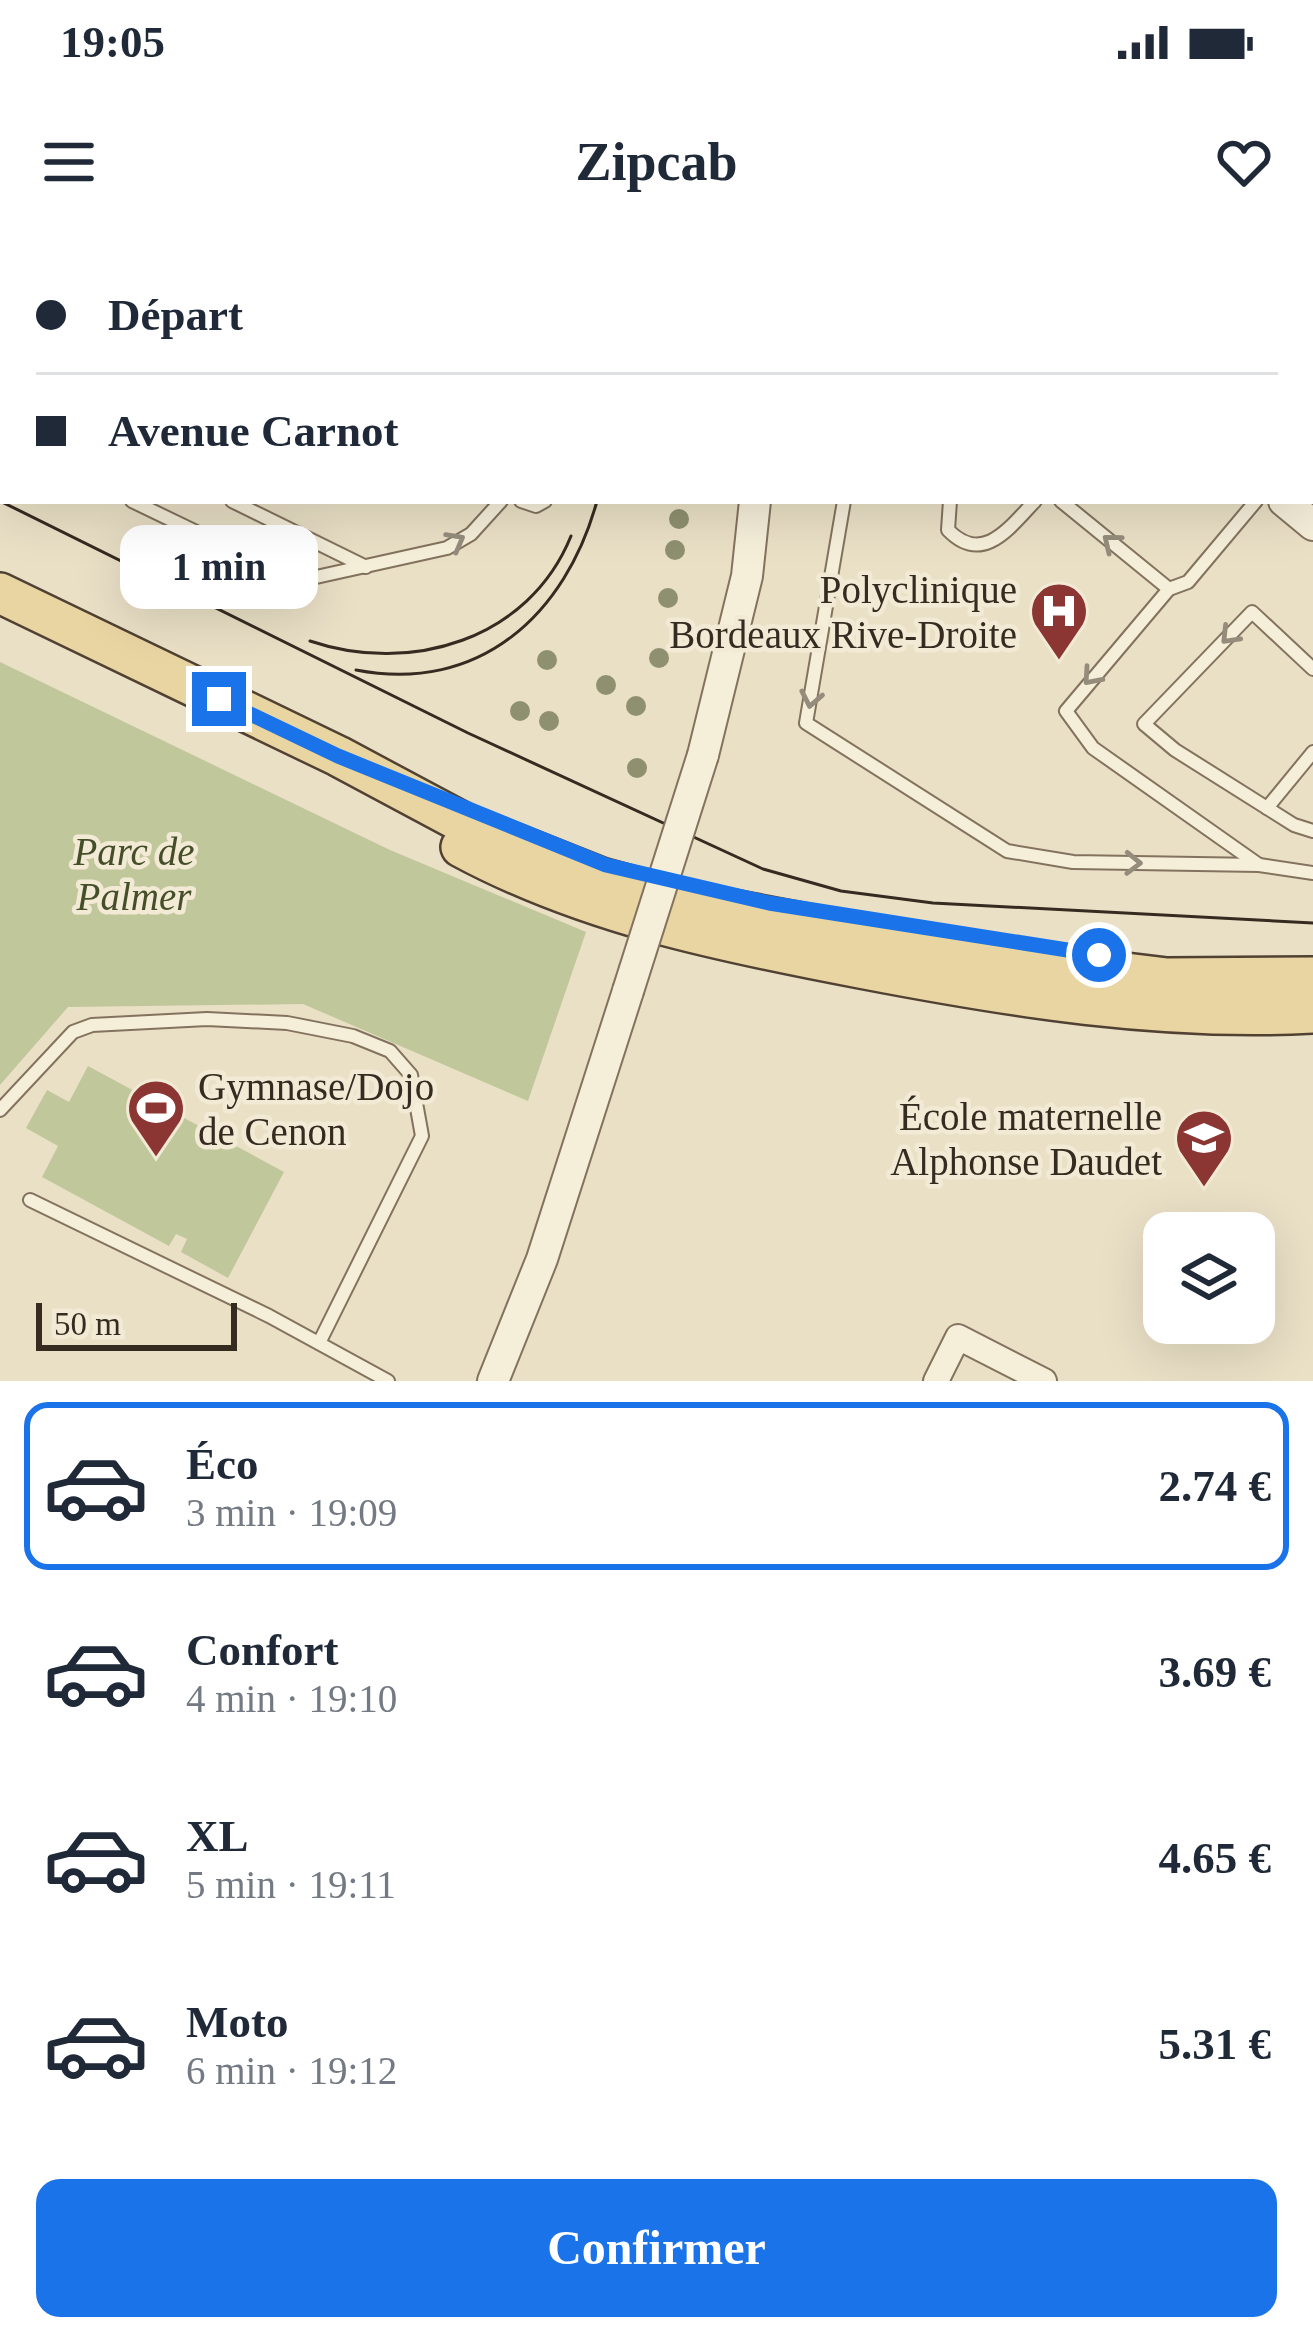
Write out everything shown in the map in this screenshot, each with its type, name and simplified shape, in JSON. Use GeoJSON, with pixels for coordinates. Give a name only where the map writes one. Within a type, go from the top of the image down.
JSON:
{"type":"FeatureCollection","features":[{"type":"Feature","properties":{"kind":"main road"},"geometry":{"type":"LineString","coordinates":[[0,593],[526,850],[680,900],[1064,967],[1167,978],[1313,977]]}},
{"type":"Feature","properties":{"kind":"main road"},"geometry":{"type":"LineString","coordinates":[[0,621],[516,877],[652,922],[870,970],[1086,1006],[1168,1013],[1313,1012]]}},
{"type":"Feature","properties":{"kind":"main road"},"geometry":{"type":"LineString","coordinates":[[338,756],[530,837],[685,886],[965,937],[1147,960],[1258,962],[1313,954]]}},
{"type":"Feature","properties":{"kind":"main road"},"geometry":{"type":"LineString","coordinates":[[460,847],[597,894],[762,935],[1066,987],[1168,997],[1313,996]]}},
{"type":"Feature","properties":{"kind":"street"},"geometry":{"type":"LineString","coordinates":[[493,1381],[542,1259],[703,755],[743,596],[755,504]]}},
{"type":"Feature","properties":{"kind":"street"},"geometry":{"type":"LineString","coordinates":[[1288,504],[1313,525]]}},
{"type":"Feature","properties":{"kind":"street"},"geometry":{"type":"LineString","coordinates":[[936,1381],[958,1337],[1044,1381]]}},
{"type":"Feature","properties":{"kind":"lane"},"geometry":{"type":"LineString","coordinates":[[138,504],[298,581],[447,548],[471,534],[498,504]]}},
{"type":"Feature","properties":{"kind":"lane"},"geometry":{"type":"LineString","coordinates":[[238,504],[367,567]]}},
{"type":"Feature","properties":{"kind":"lane"},"geometry":{"type":"LineString","coordinates":[[843,504],[806,723],[1006,851],[1073,862],[1259,865],[1313,873]]}},
{"type":"Feature","properties":{"kind":"lane"},"geometry":{"type":"LineString","coordinates":[[950,504],[948,530],[957,539],[982,546],[998,539],[1032,504]]}},
{"type":"Feature","properties":{"kind":"lane"},"geometry":{"type":"LineString","coordinates":[[1065,504],[1169,589]]}},
{"type":"Feature","properties":{"kind":"lane"},"geometry":{"type":"LineString","coordinates":[[1253,504],[1188,582],[1169,589],[1066,711],[1093,748],[1259,865]]}},
{"type":"Feature","properties":{"kind":"lane"},"geometry":{"type":"LineString","coordinates":[[1313,669],[1252,612],[1144,724],[1267,808],[1313,831]]}},
{"type":"Feature","properties":{"kind":"lane"},"geometry":{"type":"LineString","coordinates":[[1267,808],[1313,752]]}},
{"type":"Feature","properties":{"kind":"lane"},"geometry":{"type":"LineString","coordinates":[[0,1110],[73,1032],[92,1025],[207,1019],[287,1023],[353,1036],[390,1051],[411,1075],[422,1136],[319,1343]]}},
{"type":"Feature","properties":{"kind":"lane"},"geometry":{"type":"LineString","coordinates":[[29,1200],[388,1381]]}},
{"type":"Feature","properties":{"kind":"green space","name":"Parc de Palmer"},"geometry":{"type":"Polygon","coordinates":[[[0,662],[390,850],[586,932],[528,1101],[303,1004],[68,1007],[0,1085],[0,662]]]}},
{"type":"Feature","properties":{"kind":"green space","name":"Gymnase/Dojo de Cenon"},"geometry":{"type":"Polygon","coordinates":[[[88,1066],[284,1172],[228,1278],[181,1252],[187,1239],[176,1234],[169,1246],[42,1177],[58,1146],[26,1128],[47,1090],[69,1102],[88,1066]]]}},
{"type":"Feature","properties":{"kind":"tram line"},"geometry":{"type":"LineString","coordinates":[[6,504],[468,733],[763,869],[841,891],[933,903],[1313,923]]}},
{"type":"Feature","properties":{"kind":"tram line"},"geometry":{"type":"LineString","coordinates":[[356,670],[401,674],[442,670],[479,657],[511,637],[564,578],[596,504]]}},
{"type":"Feature","properties":{"kind":"tram line"},"geometry":{"type":"LineString","coordinates":[[310,641],[387,654],[462,640],[496,624],[527,601],[552,572],[571,536]]}},
{"type":"Feature","properties":{"kind":"place","name":"Polyclinique Bordeaux Rive-Droite"},"geometry":{"type":"Point","coordinates":[1059,662]}},
{"type":"Feature","properties":{"kind":"place","name":"Gymnase/Dojo de Cenon"},"geometry":{"type":"Point","coordinates":[156,1159]}},
{"type":"Feature","properties":{"kind":"place","name":"École maternelle Alphonse Daudet"},"geometry":{"type":"Point","coordinates":[1204,1189]}},
{"type":"Feature","properties":{"kind":"route"},"geometry":{"type":"LineString","coordinates":[[219,699],[472,814],[606,865],[769,903],[1099,955]]}}]}
